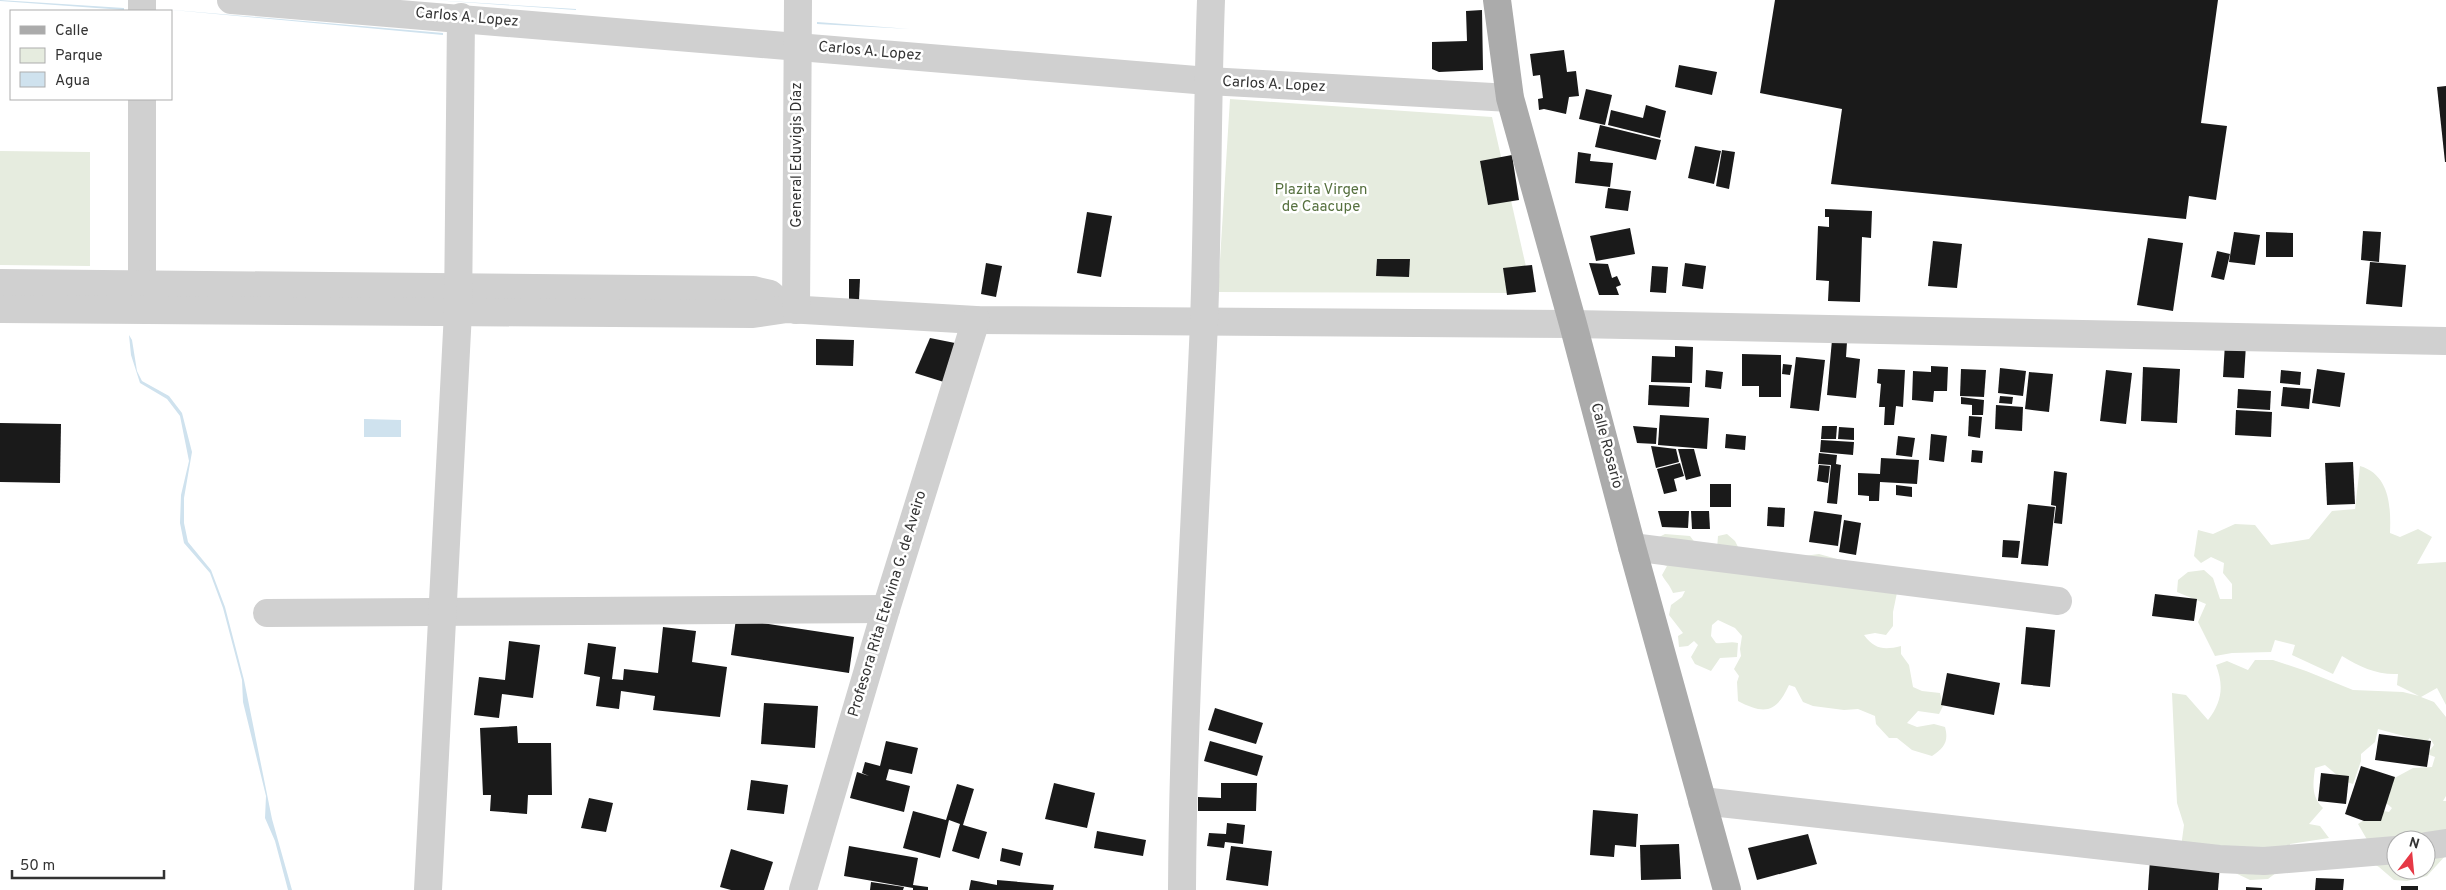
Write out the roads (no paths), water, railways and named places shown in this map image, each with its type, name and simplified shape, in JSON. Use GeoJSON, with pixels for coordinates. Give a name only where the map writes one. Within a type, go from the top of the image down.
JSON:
{"type":"FeatureCollection","features":[{"type":"Feature","properties":{"kind":"main road","name":"Calle Rosario"},"geometry":{"type":"LineString","coordinates":[[1497,0],[1510,98],[1727,890]]}},
{"type":"Feature","properties":{"kind":"street","name":"Carlos A. Lopez"},"geometry":{"type":"LineString","coordinates":[[231,0],[1208,81],[1510,98]]}},
{"type":"Feature","properties":{"kind":"street","name":"General Eduvigis Díaz"},"geometry":{"type":"LineString","coordinates":[[792,309],[798,0]]}},
{"type":"Feature","properties":{"kind":"street"},"geometry":{"type":"LineString","coordinates":[[1182,890],[1183,764],[1204,320],[1208,81],[1212,0]]}},
{"type":"Feature","properties":{"kind":"street"},"geometry":{"type":"LineString","coordinates":[[428,890],[458,300],[461,18]]}},
{"type":"Feature","properties":{"kind":"street"},"geometry":{"type":"LineString","coordinates":[[142,100],[142,297]]}},
{"type":"Feature","properties":{"kind":"street"},"geometry":{"type":"LineString","coordinates":[[0,283],[142,297],[458,300],[753,290],[770,294],[792,309],[976,320],[1204,320],[1573,324],[2446,341]]}},
{"type":"Feature","properties":{"kind":"street"},"geometry":{"type":"LineString","coordinates":[[0,309],[142,297]]}},
{"type":"Feature","properties":{"kind":"street","name":"Profesora Rita Etelvina G. de Aveiro"},"geometry":{"type":"LineString","coordinates":[[803,890],[886,609],[976,320]]}},
{"type":"Feature","properties":{"kind":"street"},"geometry":{"type":"LineString","coordinates":[[1632,547],[2058,601]]}},
{"type":"Feature","properties":{"kind":"street"},"geometry":{"type":"LineString","coordinates":[[267,613],[886,609]]}},
{"type":"Feature","properties":{"kind":"street"},"geometry":{"type":"LineString","coordinates":[[1702,801],[2219,859],[2264,861],[2386,851]]}},
{"type":"Feature","properties":{"kind":"water"},"geometry":{"type":"Polygon","coordinates":[[[433,0],[576,9],[576,10],[433,0]]]}},
{"type":"Feature","properties":{"kind":"water"},"geometry":{"type":"Polygon","coordinates":[[[0,1],[124,8],[124,10],[0,1]]]}},
{"type":"Feature","properties":{"kind":"water"},"geometry":{"type":"Polygon","coordinates":[[[162,9],[443,33],[443,35],[162,9]]]}},
{"type":"Feature","properties":{"kind":"water"},"geometry":{"type":"Polygon","coordinates":[[[817,22],[910,29],[817,24],[817,22]]]}},
{"type":"Feature","properties":{"kind":"water"},"geometry":{"type":"Polygon","coordinates":[[[129,335],[132,340],[137,371],[142,381],[169,396],[182,413],[192,452],[184,498],[184,523],[188,542],[211,570],[225,607],[244,680],[272,819],[292,890],[288,890],[275,841],[265,818],[266,796],[243,702],[242,680],[223,608],[210,573],[184,543],[180,523],[181,495],[189,461],[180,416],[167,399],[140,383],[131,355],[129,335]]]}},
{"type":"Feature","properties":{"kind":"water"},"geometry":{"type":"Polygon","coordinates":[[[364,419],[401,420],[401,437],[364,437],[364,419]]]}},
{"type":"Feature","properties":{"kind":"park label","name":"Plazita Virgen de Caacupe"},"geometry":{"type":"Point","coordinates":[1321,198]}}]}
